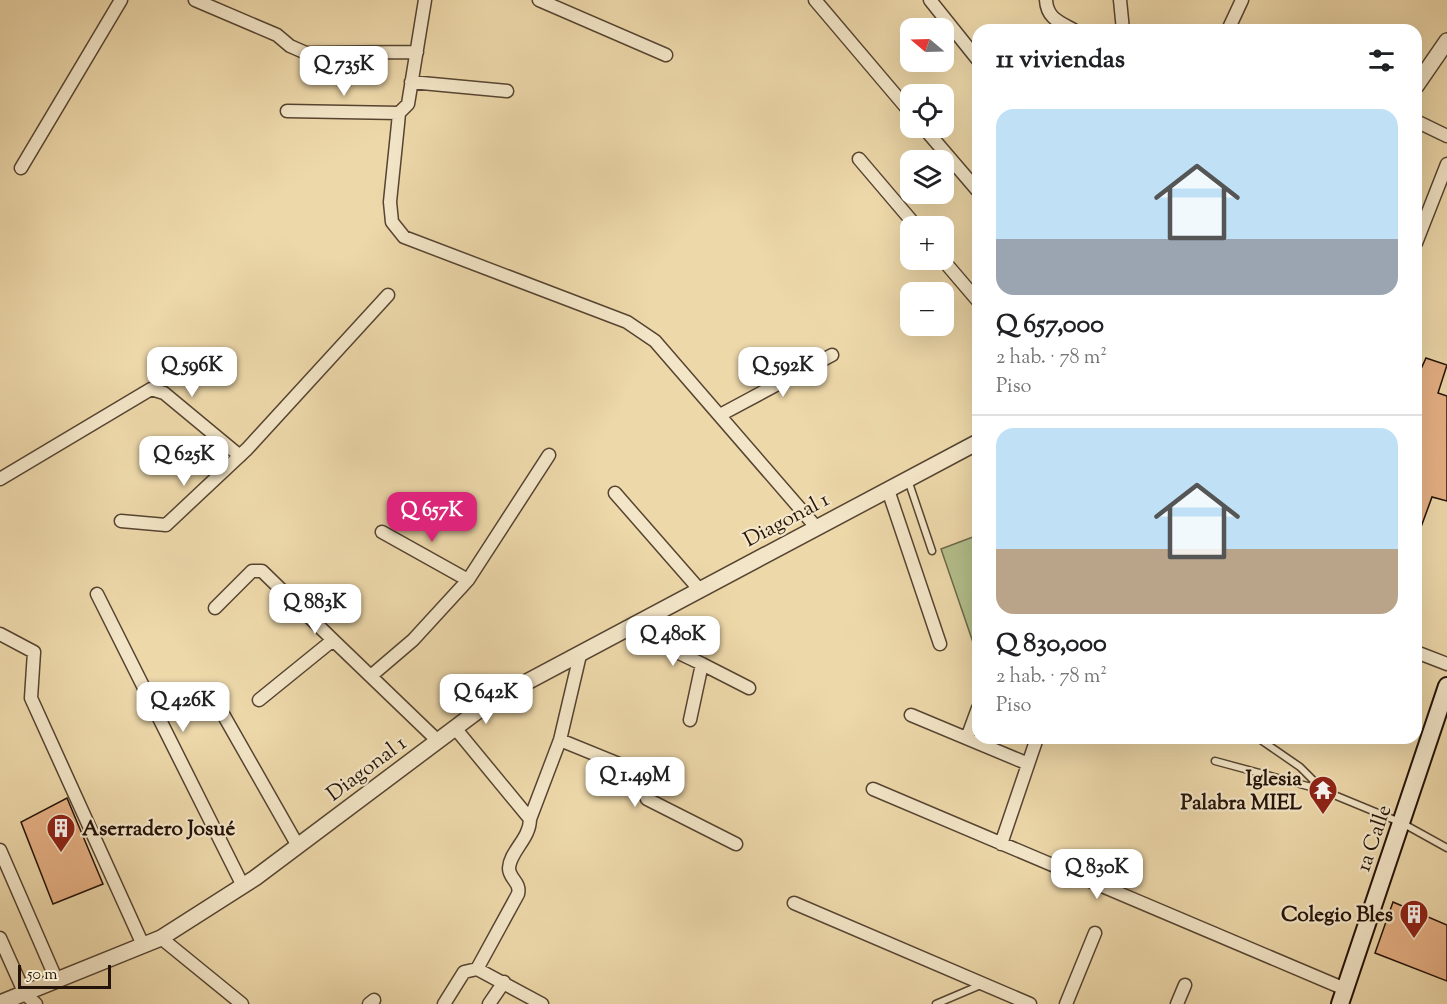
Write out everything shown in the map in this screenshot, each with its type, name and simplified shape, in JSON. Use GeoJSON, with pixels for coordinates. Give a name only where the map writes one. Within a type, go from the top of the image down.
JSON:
{"type":"FeatureCollection","features":[{"type":"Feature","properties":{"kind":"main road","name":"1a Calle"},"geometry":{"type":"LineString","coordinates":[[1343,996],[1447,686]]}},
{"type":"Feature","properties":{"kind":"street"},"geometry":{"type":"LineString","coordinates":[[21,168],[121,0]]}},
{"type":"Feature","properties":{"kind":"street"},"geometry":{"type":"LineString","coordinates":[[195,0],[277,35],[290,46],[306,53],[417,52]]}},
{"type":"Feature","properties":{"kind":"street"},"geometry":{"type":"LineString","coordinates":[[425,0],[408,104],[399,113],[390,202],[392,222],[404,237],[627,322],[655,341],[816,527]]}},
{"type":"Feature","properties":{"kind":"street"},"geometry":{"type":"LineString","coordinates":[[539,0],[666,55]]}},
{"type":"Feature","properties":{"kind":"street"},"geometry":{"type":"LineString","coordinates":[[815,0],[900,100]]}},
{"type":"Feature","properties":{"kind":"street"},"geometry":{"type":"LineString","coordinates":[[930,0],[972,52]]}},
{"type":"Feature","properties":{"kind":"street"},"geometry":{"type":"LineString","coordinates":[[1046,0],[1047,10],[1055,20],[1063,24]]}},
{"type":"Feature","properties":{"kind":"street"},"geometry":{"type":"LineString","coordinates":[[1120,0],[1122,24]]}},
{"type":"Feature","properties":{"kind":"street"},"geometry":{"type":"LineString","coordinates":[[1231,24],[1242,0]]}},
{"type":"Feature","properties":{"kind":"street"},"geometry":{"type":"LineString","coordinates":[[1422,77],[1447,41]]}},
{"type":"Feature","properties":{"kind":"street"},"geometry":{"type":"LineString","coordinates":[[411,82],[507,91]]}},
{"type":"Feature","properties":{"kind":"street"},"geometry":{"type":"LineString","coordinates":[[287,111],[399,113]]}},
{"type":"Feature","properties":{"kind":"street"},"geometry":{"type":"LineString","coordinates":[[1422,124],[1447,136]]}},
{"type":"Feature","properties":{"kind":"street"},"geometry":{"type":"LineString","coordinates":[[933,138],[972,184]]}},
{"type":"Feature","properties":{"kind":"street"},"geometry":{"type":"LineString","coordinates":[[859,159],[907,216]]}},
{"type":"Feature","properties":{"kind":"street"},"geometry":{"type":"LineString","coordinates":[[1422,228],[1447,164]]}},
{"type":"Feature","properties":{"kind":"street"},"geometry":{"type":"LineString","coordinates":[[952,270],[972,294]]}},
{"type":"Feature","properties":{"kind":"street"},"geometry":{"type":"LineString","coordinates":[[121,521],[166,525],[240,456],[388,295]]}},
{"type":"Feature","properties":{"kind":"street"},"geometry":{"type":"LineString","coordinates":[[720,415],[832,355]]}},
{"type":"Feature","properties":{"kind":"street"},"geometry":{"type":"LineString","coordinates":[[0,478],[151,389],[164,393],[240,456]]}},
{"type":"Feature","properties":{"kind":"street","name":"Diagonal 1"},"geometry":{"type":"LineString","coordinates":[[0,1003],[31,999],[57,981],[161,938],[243,886],[491,701],[972,445]]}},
{"type":"Feature","properties":{"kind":"street"},"geometry":{"type":"LineString","coordinates":[[372,675],[413,640],[468,580],[549,455]]}},
{"type":"Feature","properties":{"kind":"street"},"geometry":{"type":"LineString","coordinates":[[888,490],[940,644]]}},
{"type":"Feature","properties":{"kind":"street"},"geometry":{"type":"LineString","coordinates":[[615,493],[699,589]]}},
{"type":"Feature","properties":{"kind":"street"},"geometry":{"type":"LineString","coordinates":[[382,532],[468,580]]}},
{"type":"Feature","properties":{"kind":"street"},"geometry":{"type":"LineString","coordinates":[[215,608],[252,571],[262,571],[438,741]]}},
{"type":"Feature","properties":{"kind":"street"},"geometry":{"type":"LineString","coordinates":[[97,594],[243,886]]}},
{"type":"Feature","properties":{"kind":"street"},"geometry":{"type":"LineString","coordinates":[[627,628],[749,688]]}},
{"type":"Feature","properties":{"kind":"street"},"geometry":{"type":"LineString","coordinates":[[0,634],[34,652],[31,698],[143,945]]}},
{"type":"Feature","properties":{"kind":"street"},"geometry":{"type":"LineString","coordinates":[[259,700],[333,640]]}},
{"type":"Feature","properties":{"kind":"street"},"geometry":{"type":"LineString","coordinates":[[1422,654],[1445,663]]}},
{"type":"Feature","properties":{"kind":"street"},"geometry":{"type":"LineString","coordinates":[[477,969],[518,894],[519,886],[510,874],[509,865],[528,834],[530,819],[560,740],[580,655]]}},
{"type":"Feature","properties":{"kind":"street"},"geometry":{"type":"LineString","coordinates":[[690,720],[702,664]]}},
{"type":"Feature","properties":{"kind":"street"},"geometry":{"type":"LineString","coordinates":[[215,700],[298,846]]}},
{"type":"Feature","properties":{"kind":"street"},"geometry":{"type":"LineString","coordinates":[[911,715],[972,740]]}},
{"type":"Feature","properties":{"kind":"street"},"geometry":{"type":"LineString","coordinates":[[967,738],[972,724]]}},
{"type":"Feature","properties":{"kind":"street"},"geometry":{"type":"LineString","coordinates":[[455,728],[530,819]]}},
{"type":"Feature","properties":{"kind":"street"},"geometry":{"type":"LineString","coordinates":[[560,740],[641,773],[649,781],[644,792],[647,799],[736,844]]}},
{"type":"Feature","properties":{"kind":"street"},"geometry":{"type":"LineString","coordinates":[[981,744],[1026,763]]}},
{"type":"Feature","properties":{"kind":"street"},"geometry":{"type":"LineString","coordinates":[[1001,844],[1026,763],[1034,744]]}},
{"type":"Feature","properties":{"kind":"street"},"geometry":{"type":"LineString","coordinates":[[873,789],[1343,996]]}},
{"type":"Feature","properties":{"kind":"street"},"geometry":{"type":"LineString","coordinates":[[0,850],[57,981]]}},
{"type":"Feature","properties":{"kind":"street"},"geometry":{"type":"LineString","coordinates":[[794,903],[1030,1004]]}},
{"type":"Feature","properties":{"kind":"street"},"geometry":{"type":"LineString","coordinates":[[1066,1004],[1095,933]]}},
{"type":"Feature","properties":{"kind":"street"},"geometry":{"type":"LineString","coordinates":[[0,938],[31,999]]}},
{"type":"Feature","properties":{"kind":"street"},"geometry":{"type":"LineString","coordinates":[[161,938],[242,1004]]}},
{"type":"Feature","properties":{"kind":"street"},"geometry":{"type":"LineString","coordinates":[[444,1004],[464,972],[477,969],[542,1004]]}},
{"type":"Feature","properties":{"kind":"street"},"geometry":{"type":"LineString","coordinates":[[489,1004],[504,982]]}},
{"type":"Feature","properties":{"kind":"street"},"geometry":{"type":"LineString","coordinates":[[1177,1004],[1185,985]]}},
{"type":"Feature","properties":{"kind":"lane"},"geometry":{"type":"LineString","coordinates":[[908,479],[932,551]]}},
{"type":"Feature","properties":{"kind":"lane"},"geometry":{"type":"LineString","coordinates":[[1267,744],[1300,767],[1322,790]]}},
{"type":"Feature","properties":{"kind":"lane"},"geometry":{"type":"LineString","coordinates":[[1215,761],[1322,790],[1402,823],[1447,848]]}},
{"type":"Feature","properties":{"kind":"lane"},"geometry":{"type":"LineString","coordinates":[[936,1004],[983,984]]}},
{"type":"Feature","properties":{"kind":"green space"},"geometry":{"type":"Polygon","coordinates":[[[972,537],[972,639],[941,549],[972,537]]]}},
{"type":"Feature","properties":{"kind":"building"},"geometry":{"type":"Polygon","coordinates":[[[1426,358],[1447,365],[1438,393],[1447,396],[1447,501],[1432,497],[1422,524],[1422,367],[1426,358]]]}},
{"type":"Feature","properties":{"kind":"building","name":"Aserradero Josué"},"geometry":{"type":"Polygon","coordinates":[[[67,798],[103,884],[53,904],[21,822],[67,798]]]}},
{"type":"Feature","properties":{"kind":"building","name":"Colegio Bles"},"geometry":{"type":"Polygon","coordinates":[[[1393,902],[1447,925],[1447,981],[1375,953],[1393,902]]]}},
{"type":"Feature","properties":{"kind":"place","name":"Iglesia Palabra MIEL"},"geometry":{"type":"Point","coordinates":[1323,816]}},
{"type":"Feature","properties":{"kind":"place","name":"Aserradero Josué"},"geometry":{"type":"Point","coordinates":[61,854]}},
{"type":"Feature","properties":{"kind":"place","name":"Colegio Bles"},"geometry":{"type":"Point","coordinates":[1414,940]}}]}
